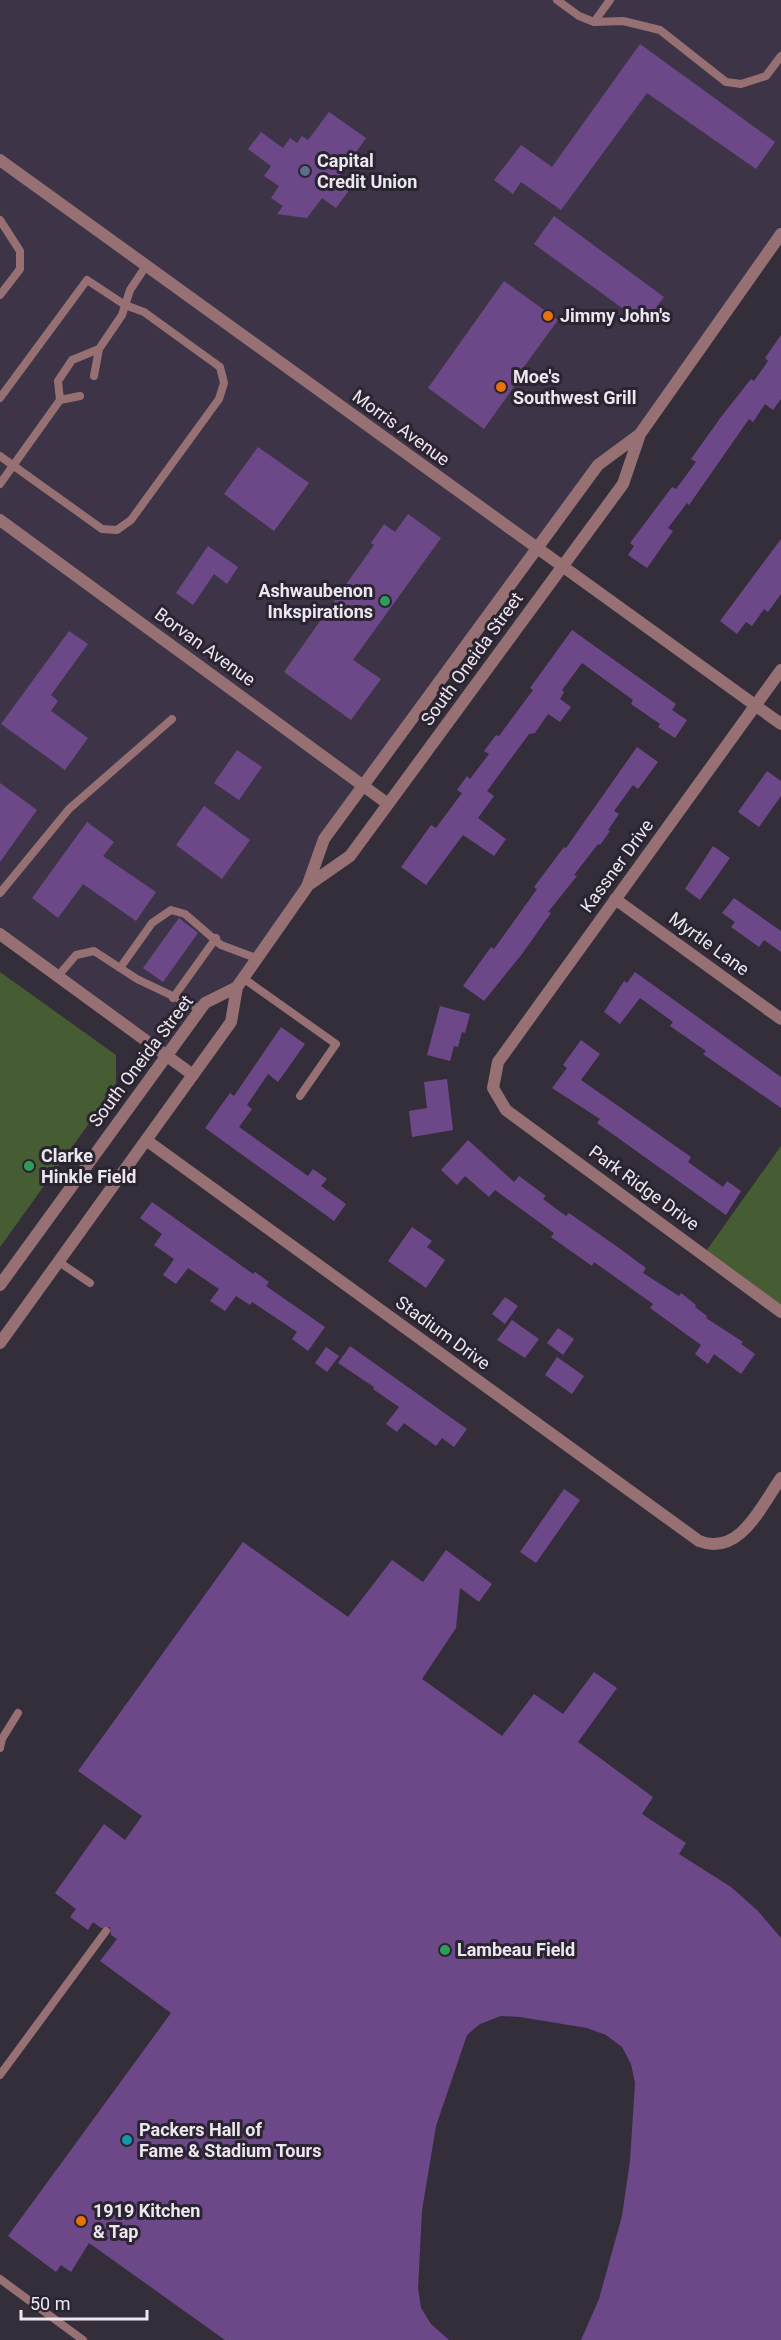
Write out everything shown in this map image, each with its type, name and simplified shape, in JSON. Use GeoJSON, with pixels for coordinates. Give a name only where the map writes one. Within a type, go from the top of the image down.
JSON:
{"type":"FeatureCollection","features":[{"type":"Feature","properties":{"kind":"street","name":"Morris Avenue"},"geometry":{"type":"LineString","coordinates":[[0,160],[781,724]]}},
{"type":"Feature","properties":{"kind":"street","name":"South Oneida Street"},"geometry":{"type":"LineString","coordinates":[[307,886],[350,856],[563,567],[623,484],[640,434],[781,234]]}},
{"type":"Feature","properties":{"kind":"street","name":"South Oneida Street"},"geometry":{"type":"LineString","coordinates":[[0,1343],[231,1022],[240,982],[307,886],[324,839],[362,784],[598,465],[640,434]]}},
{"type":"Feature","properties":{"kind":"street","name":"Borvan Avenue"},"geometry":{"type":"LineString","coordinates":[[0,520],[388,804]]}},
{"type":"Feature","properties":{"kind":"street","name":"Kassner Drive"},"geometry":{"type":"LineString","coordinates":[[493,1088],[498,1062],[781,670]]}},
{"type":"Feature","properties":{"kind":"street","name":"Myrtle Lane"},"geometry":{"type":"LineString","coordinates":[[615,899],[781,1019]]}},
{"type":"Feature","properties":{"kind":"street"},"geometry":{"type":"LineString","coordinates":[[0,934],[193,1075]]}},
{"type":"Feature","properties":{"kind":"street","name":"South Oneida Street"},"geometry":{"type":"LineString","coordinates":[[0,1285],[205,1003],[240,982]]}},
{"type":"Feature","properties":{"kind":"street","name":"Park Ridge Drive"},"geometry":{"type":"LineString","coordinates":[[493,1088],[506,1110],[781,1312]]}},
{"type":"Feature","properties":{"kind":"street","name":"Stadium Drive"},"geometry":{"type":"LineString","coordinates":[[147,1140],[699,1541],[710,1545],[723,1545],[746,1528],[781,1478]]}},
{"type":"Feature","properties":{"kind":"lane"},"geometry":{"type":"LineString","coordinates":[[557,0],[579,16],[594,22],[623,21],[660,30],[726,82],[741,84],[766,76],[781,56]]}},
{"type":"Feature","properties":{"kind":"lane"},"geometry":{"type":"LineString","coordinates":[[594,22],[610,0]]}},
{"type":"Feature","properties":{"kind":"lane"},"geometry":{"type":"LineString","coordinates":[[0,220],[20,251],[20,269],[0,295]]}},
{"type":"Feature","properties":{"kind":"lane"},"geometry":{"type":"LineString","coordinates":[[94,376],[99,349],[123,315],[130,290],[146,266]]}},
{"type":"Feature","properties":{"kind":"lane"},"geometry":{"type":"LineString","coordinates":[[0,398],[87,280],[125,305],[144,312],[220,367],[224,383],[219,399],[131,520],[117,530],[102,529],[0,456]]}},
{"type":"Feature","properties":{"kind":"lane"},"geometry":{"type":"LineString","coordinates":[[0,484],[60,400],[58,381],[72,360],[99,349]]}},
{"type":"Feature","properties":{"kind":"lane"},"geometry":{"type":"LineString","coordinates":[[60,400],[80,396]]}},
{"type":"Feature","properties":{"kind":"lane"},"geometry":{"type":"LineString","coordinates":[[0,893],[69,809],[172,719]]}},
{"type":"Feature","properties":{"kind":"lane"},"geometry":{"type":"LineString","coordinates":[[120,968],[152,923],[171,910],[185,914],[216,938],[221,945],[256,958]]}},
{"type":"Feature","properties":{"kind":"lane"},"geometry":{"type":"LineString","coordinates":[[173,998],[216,938]]}},
{"type":"Feature","properties":{"kind":"lane"},"geometry":{"type":"LineString","coordinates":[[58,976],[76,955],[94,951],[173,998],[200,1010]]}},
{"type":"Feature","properties":{"kind":"lane"},"geometry":{"type":"LineString","coordinates":[[240,982],[336,1044],[300,1096]]}},
{"type":"Feature","properties":{"kind":"lane"},"geometry":{"type":"LineString","coordinates":[[59,1262],[90,1283]]}},
{"type":"Feature","properties":{"kind":"lane"},"geometry":{"type":"LineString","coordinates":[[0,1748],[2,1739],[18,1713]]}},
{"type":"Feature","properties":{"kind":"lane"},"geometry":{"type":"LineString","coordinates":[[0,2075],[106,1931]]}},
{"type":"Feature","properties":{"kind":"lane"},"geometry":{"type":"LineString","coordinates":[[0,2279],[83,2340]]}},
{"type":"Feature","properties":{"kind":"shaded area"},"geometry":{"type":"Polygon","coordinates":[[[0,0],[781,0],[781,234],[640,434],[598,465],[324,839],[307,887],[237,987],[205,1003],[167,1056],[0,934],[0,0]]]}},
{"type":"Feature","properties":{"kind":"green space","name":"Clarke Hinkle Field"},"geometry":{"type":"Polygon","coordinates":[[[0,972],[116,1055],[116,1086],[0,1247],[0,972]]]}},
{"type":"Feature","properties":{"kind":"green space"},"geometry":{"type":"Polygon","coordinates":[[[781,1146],[781,1312],[704,1254],[781,1146]]]}},
{"type":"Feature","properties":{"kind":"building"},"geometry":{"type":"Polygon","coordinates":[[[640,44],[775,142],[756,169],[647,93],[561,210],[521,182],[513,194],[494,180],[521,145],[552,167],[640,44]]]}},
{"type":"Feature","properties":{"kind":"building","name":"Capital Credit Union"},"geometry":{"type":"Polygon","coordinates":[[[329,112],[366,138],[340,175],[353,185],[336,208],[322,198],[307,218],[277,214],[283,206],[271,198],[279,186],[264,176],[271,166],[248,149],[261,132],[283,148],[290,138],[297,143],[302,136],[308,140],[329,112]]]}},
{"type":"Feature","properties":{"kind":"building"},"geometry":{"type":"Polygon","coordinates":[[[554,216],[664,297],[644,324],[534,244],[554,216]]]}},
{"type":"Feature","properties":{"kind":"building"},"geometry":{"type":"Polygon","coordinates":[[[504,281],[558,320],[515,379],[518,381],[484,429],[428,388],[504,281]]]}},
{"type":"Feature","properties":{"kind":"building"},"geometry":{"type":"Polygon","coordinates":[[[781,335],[781,399],[773,410],[765,404],[753,422],[749,419],[689,505],[687,503],[668,528],[673,531],[647,568],[628,555],[634,546],[630,543],[672,487],[676,489],[696,462],[691,459],[751,379],[754,381],[768,361],[765,358],[781,335]]]}},
{"type":"Feature","properties":{"kind":"building"},"geometry":{"type":"Polygon","coordinates":[[[258,447],[309,483],[274,531],[224,494],[258,447]]]}},
{"type":"Feature","properties":{"kind":"building"},"geometry":{"type":"Polygon","coordinates":[[[408,514],[441,538],[353,660],[381,679],[351,720],[284,672],[374,545],[371,543],[384,524],[395,532],[408,514]]]}},
{"type":"Feature","properties":{"kind":"building"},"geometry":{"type":"Polygon","coordinates":[[[781,539],[781,594],[768,612],[764,609],[752,626],[746,622],[737,634],[720,621],[781,539]]]}},
{"type":"Feature","properties":{"kind":"building"},"geometry":{"type":"Polygon","coordinates":[[[208,546],[238,567],[227,584],[214,574],[193,605],[176,593],[208,546]]]}},
{"type":"Feature","properties":{"kind":"building"},"geometry":{"type":"Polygon","coordinates":[[[572,630],[676,704],[672,710],[687,720],[675,738],[658,727],[660,724],[631,704],[633,700],[582,663],[562,690],[564,692],[560,699],[571,707],[560,722],[548,714],[535,733],[529,734],[487,791],[494,796],[478,818],[506,839],[494,856],[463,835],[426,885],[401,867],[431,825],[436,828],[462,793],[457,790],[467,776],[470,779],[489,754],[484,751],[496,735],[499,736],[533,690],[530,688],[572,630]]]}},
{"type":"Feature","properties":{"kind":"building"},"geometry":{"type":"Polygon","coordinates":[[[69,631],[88,644],[51,695],[58,701],[51,711],[88,738],[65,770],[1,724],[69,631]]]}},
{"type":"Feature","properties":{"kind":"building"},"geometry":{"type":"Polygon","coordinates":[[[637,747],[658,762],[638,789],[633,785],[614,811],[619,814],[608,830],[610,831],[574,875],[577,876],[548,912],[551,913],[522,954],[484,1001],[463,986],[491,947],[494,949],[537,889],[534,887],[564,847],[566,848],[637,747]]]}},
{"type":"Feature","properties":{"kind":"building"},"geometry":{"type":"Polygon","coordinates":[[[237,750],[262,767],[239,800],[214,783],[237,750]]]}},
{"type":"Feature","properties":{"kind":"building"},"geometry":{"type":"Polygon","coordinates":[[[767,771],[781,781],[781,796],[759,827],[738,812],[767,771]]]}},
{"type":"Feature","properties":{"kind":"building"},"geometry":{"type":"Polygon","coordinates":[[[0,783],[37,810],[0,862],[0,783]]]}},
{"type":"Feature","properties":{"kind":"building"},"geometry":{"type":"Polygon","coordinates":[[[204,806],[250,840],[222,879],[176,845],[204,806]]]}},
{"type":"Feature","properties":{"kind":"building"},"geometry":{"type":"Polygon","coordinates":[[[87,822],[114,842],[103,856],[156,892],[136,921],[83,884],[58,918],[32,898],[87,822]]]}},
{"type":"Feature","properties":{"kind":"building"},"geometry":{"type":"Polygon","coordinates":[[[713,846],[730,858],[700,900],[685,889],[713,846]]]}},
{"type":"Feature","properties":{"kind":"building"},"geometry":{"type":"Polygon","coordinates":[[[734,898],[781,931],[781,952],[764,940],[759,947],[731,927],[735,922],[722,913],[734,898]]]}},
{"type":"Feature","properties":{"kind":"building"},"geometry":{"type":"Polygon","coordinates":[[[179,918],[198,933],[163,982],[143,968],[179,918]]]}},
{"type":"Feature","properties":{"kind":"building"},"geometry":{"type":"Polygon","coordinates":[[[635,972],[781,1077],[781,1108],[703,1054],[706,1051],[670,1026],[673,1022],[640,998],[620,1024],[604,1012],[624,981],[627,983],[635,972]]]}},
{"type":"Feature","properties":{"kind":"building"},"geometry":{"type":"Polygon","coordinates":[[[440,1006],[470,1014],[465,1033],[462,1032],[458,1047],[454,1046],[450,1061],[427,1055],[440,1006]]]}},
{"type":"Feature","properties":{"kind":"building"},"geometry":{"type":"Polygon","coordinates":[[[281,1027],[305,1044],[278,1082],[268,1074],[247,1105],[252,1109],[239,1127],[308,1176],[313,1169],[327,1179],[321,1186],[346,1204],[334,1221],[205,1128],[230,1093],[234,1096],[281,1027]]]}},
{"type":"Feature","properties":{"kind":"building"},"geometry":{"type":"Polygon","coordinates":[[[581,1040],[600,1054],[581,1080],[691,1157],[688,1162],[723,1187],[727,1181],[741,1191],[726,1215],[597,1123],[600,1119],[552,1088],[567,1068],[563,1065],[581,1040]]]}},
{"type":"Feature","properties":{"kind":"building"},"geometry":{"type":"Polygon","coordinates":[[[447,1079],[453,1130],[412,1137],[409,1111],[427,1108],[424,1082],[447,1079]]]}},
{"type":"Feature","properties":{"kind":"building"},"geometry":{"type":"Polygon","coordinates":[[[468,1140],[514,1182],[519,1176],[546,1196],[543,1199],[566,1216],[569,1213],[619,1248],[646,1268],[643,1273],[679,1296],[681,1293],[707,1316],[706,1318],[743,1342],[741,1344],[755,1354],[741,1374],[714,1354],[708,1364],[695,1354],[701,1345],[650,1308],[653,1304],[594,1262],[592,1266],[551,1237],[554,1233],[495,1190],[489,1197],[465,1176],[457,1185],[441,1170],[468,1140]]]}},
{"type":"Feature","properties":{"kind":"building"},"geometry":{"type":"Polygon","coordinates":[[[152,1202],[253,1274],[255,1272],[269,1282],[266,1286],[325,1327],[308,1351],[292,1339],[297,1332],[252,1302],[250,1305],[236,1296],[225,1311],[210,1301],[219,1289],[188,1268],[176,1284],[163,1275],[174,1259],[154,1245],[162,1234],[140,1218],[152,1202]]]}},
{"type":"Feature","properties":{"kind":"building"},"geometry":{"type":"Polygon","coordinates":[[[412,1227],[432,1241],[427,1247],[445,1260],[426,1288],[388,1261],[412,1227]]]}},
{"type":"Feature","properties":{"kind":"building"},"geometry":{"type":"Polygon","coordinates":[[[505,1297],[518,1306],[505,1324],[492,1314],[505,1297]]]}},
{"type":"Feature","properties":{"kind":"building"},"geometry":{"type":"Polygon","coordinates":[[[512,1320],[539,1339],[525,1358],[497,1340],[512,1320]]]}},
{"type":"Feature","properties":{"kind":"building"},"geometry":{"type":"Polygon","coordinates":[[[558,1328],[574,1339],[563,1355],[547,1343],[558,1328]]]}},
{"type":"Feature","properties":{"kind":"building"},"geometry":{"type":"Polygon","coordinates":[[[350,1346],[467,1429],[454,1447],[442,1438],[436,1446],[404,1423],[397,1432],[386,1424],[399,1407],[338,1363],[350,1346]]]}},
{"type":"Feature","properties":{"kind":"building"},"geometry":{"type":"Polygon","coordinates":[[[326,1347],[339,1356],[327,1372],[315,1363],[326,1347]]]}},
{"type":"Feature","properties":{"kind":"building"},"geometry":{"type":"Polygon","coordinates":[[[557,1357],[584,1376],[572,1394],[545,1375],[557,1357]]]}},
{"type":"Feature","properties":{"kind":"building"},"geometry":{"type":"Polygon","coordinates":[[[564,1489],[580,1500],[536,1563],[520,1552],[564,1489]]]}},
{"type":"Feature","properties":{"kind":"building","name":"Lambeau Field"},"geometry":{"type":"Polygon","coordinates":[[[243,1542],[348,1617],[392,1560],[423,1582],[446,1550],[492,1584],[479,1602],[460,1588],[456,1628],[422,1679],[502,1736],[534,1694],[563,1714],[594,1672],[617,1688],[578,1742],[653,1797],[642,1814],[686,1843],[679,1854],[731,1887],[758,1911],[781,1938],[781,2340],[581,2340],[599,2299],[622,2216],[630,2161],[635,2083],[631,2064],[622,2047],[606,2035],[587,2028],[520,2017],[501,2016],[480,2024],[467,2035],[436,2126],[422,2210],[418,2288],[421,2308],[431,2324],[449,2340],[225,2340],[89,2243],[71,2272],[61,2265],[56,2272],[8,2236],[171,2013],[100,1961],[117,1939],[111,1935],[110,1927],[101,1928],[93,1922],[88,1930],[70,1917],[76,1909],[55,1893],[104,1824],[125,1840],[142,1816],[78,1771],[243,1542]]]}},
{"type":"Feature","properties":{"kind":"place","name":"Capital Credit Union"},"geometry":{"type":"Point","coordinates":[305,171]}},
{"type":"Feature","properties":{"kind":"place","name":"Jimmy John's"},"geometry":{"type":"Point","coordinates":[548,316]}},
{"type":"Feature","properties":{"kind":"place","name":"Moe's Southwest Grill"},"geometry":{"type":"Point","coordinates":[501,387]}},
{"type":"Feature","properties":{"kind":"place","name":"Ashwaubenon Inkspirations"},"geometry":{"type":"Point","coordinates":[385,601]}},
{"type":"Feature","properties":{"kind":"place","name":"Clarke Hinkle Field"},"geometry":{"type":"Point","coordinates":[29,1166]}},
{"type":"Feature","properties":{"kind":"place","name":"Lambeau Field"},"geometry":{"type":"Point","coordinates":[445,1950]}},
{"type":"Feature","properties":{"kind":"place","name":"Packers Hall of Fame & Stadium Tours"},"geometry":{"type":"Point","coordinates":[127,2140]}},
{"type":"Feature","properties":{"kind":"place","name":"1919 Kitchen & Tap"},"geometry":{"type":"Point","coordinates":[81,2221]}}]}
